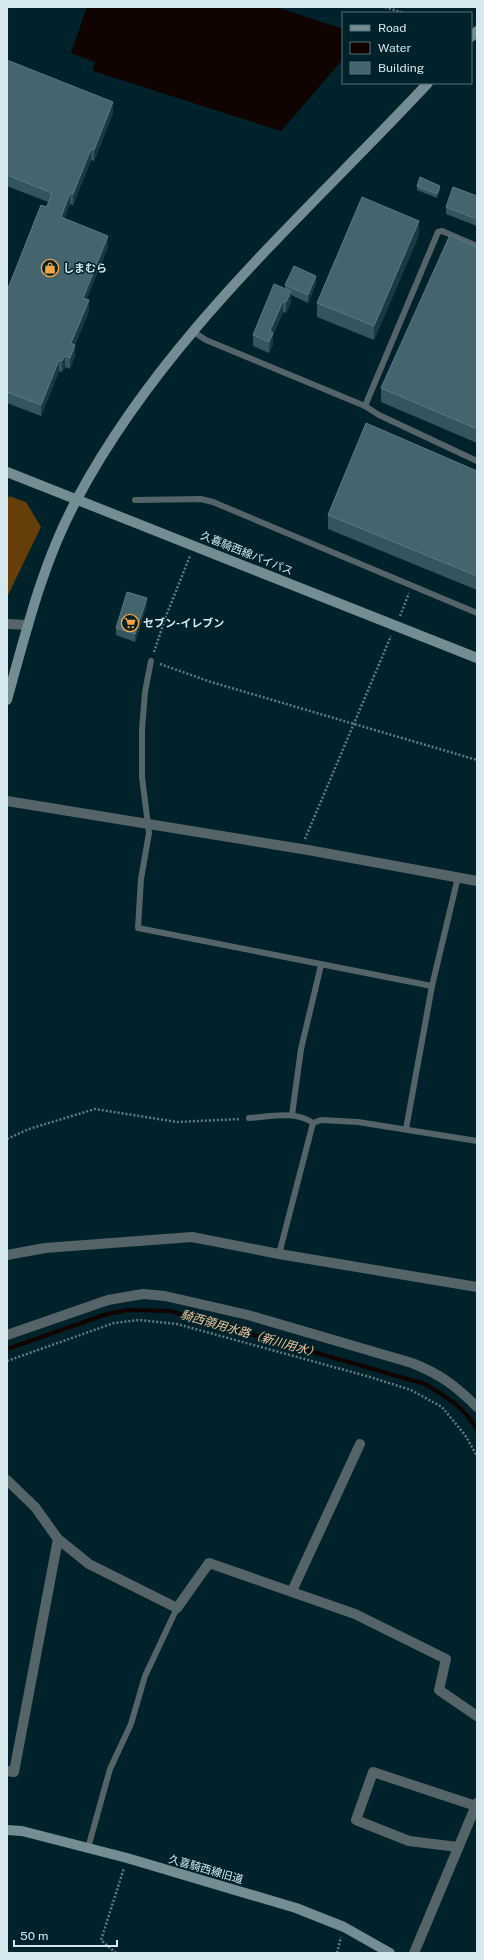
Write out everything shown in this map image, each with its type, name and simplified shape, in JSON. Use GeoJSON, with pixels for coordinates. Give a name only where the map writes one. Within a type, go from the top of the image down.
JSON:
{"type":"FeatureCollection","features":[{"type":"Feature","properties":{"kind":"street"},"geometry":{"type":"LineString","coordinates":[[7,700],[28,625],[45,574],[77,499],[105,450],[134,406],[158,373],[192,331],[233,284],[427,84]]}},
{"type":"Feature","properties":{"kind":"street","name":"久喜騎西線バイパス"},"geometry":{"type":"LineString","coordinates":[[7,472],[195,545],[477,658]]}},
{"type":"Feature","properties":{"kind":"street"},"geometry":{"type":"LineString","coordinates":[[7,624],[28,625]]}},
{"type":"Feature","properties":{"kind":"street"},"geometry":{"type":"LineString","coordinates":[[7,801],[302,849],[477,881]]}},
{"type":"Feature","properties":{"kind":"street"},"geometry":{"type":"LineString","coordinates":[[7,1255],[45,1248],[192,1236],[279,1254],[477,1287]]}},
{"type":"Feature","properties":{"kind":"street"},"geometry":{"type":"LineString","coordinates":[[7,1335],[108,1300],[143,1294],[165,1296],[248,1315],[432,1370],[446,1379],[477,1407]]}},
{"type":"Feature","properties":{"kind":"street"},"geometry":{"type":"LineString","coordinates":[[292,1591],[360,1444]]}},
{"type":"Feature","properties":{"kind":"street"},"geometry":{"type":"LineString","coordinates":[[7,1480],[35,1507],[58,1539],[89,1564],[177,1608],[209,1563],[355,1614],[446,1659],[439,1690],[477,1716]]}},
{"type":"Feature","properties":{"kind":"street"},"geometry":{"type":"LineString","coordinates":[[7,1771],[14,1772],[58,1539]]}},
{"type":"Feature","properties":{"kind":"street"},"geometry":{"type":"LineString","coordinates":[[414,1953],[476,1804],[373,1772],[356,1820],[409,1841],[458,1847]]}},
{"type":"Feature","properties":{"kind":"street","name":"久喜騎西線旧道"},"geometry":{"type":"LineString","coordinates":[[7,1830],[22,1832],[127,1858],[296,1908],[344,1927],[390,1953]]}},
{"type":"Feature","properties":{"kind":"lane"},"geometry":{"type":"LineString","coordinates":[[365,406],[438,232],[442,231],[477,246]]}},
{"type":"Feature","properties":{"kind":"lane"},"geometry":{"type":"LineString","coordinates":[[192,331],[206,340],[365,406],[379,415],[477,461]]}},
{"type":"Feature","properties":{"kind":"lane"},"geometry":{"type":"LineString","coordinates":[[135,500],[201,500],[213,502],[477,613]]}},
{"type":"Feature","properties":{"kind":"lane"},"geometry":{"type":"LineString","coordinates":[[151,662],[145,692],[142,730],[142,777],[149,833],[141,879],[138,928],[432,986]]}},
{"type":"Feature","properties":{"kind":"lane"},"geometry":{"type":"LineString","coordinates":[[406,1129],[432,986],[458,877]]}},
{"type":"Feature","properties":{"kind":"lane"},"geometry":{"type":"LineString","coordinates":[[292,1115],[302,1049],[320,964]]}},
{"type":"Feature","properties":{"kind":"lane"},"geometry":{"type":"LineString","coordinates":[[249,1118],[292,1115],[308,1119],[313,1123]]}},
{"type":"Feature","properties":{"kind":"lane"},"geometry":{"type":"LineString","coordinates":[[313,1123],[321,1120],[358,1122],[477,1141]]}},
{"type":"Feature","properties":{"kind":"lane"},"geometry":{"type":"LineString","coordinates":[[279,1254],[313,1123]]}},
{"type":"Feature","properties":{"kind":"lane"},"geometry":{"type":"LineString","coordinates":[[88,1848],[110,1769],[131,1724],[144,1676],[177,1608]]}},
{"type":"Feature","properties":{"kind":"path"},"geometry":{"type":"LineString","coordinates":[[385,7],[401,12]]}},
{"type":"Feature","properties":{"kind":"path"},"geometry":{"type":"LineString","coordinates":[[195,545],[166,616],[151,662],[212,682],[477,760]]}},
{"type":"Feature","properties":{"kind":"path"},"geometry":{"type":"LineString","coordinates":[[302,849],[353,724],[413,586]]}},
{"type":"Feature","properties":{"kind":"path"},"geometry":{"type":"LineString","coordinates":[[7,1140],[29,1129],[94,1109],[177,1122],[249,1118]]}},
{"type":"Feature","properties":{"kind":"path"},"geometry":{"type":"LineString","coordinates":[[7,1361],[114,1323],[139,1320],[177,1324],[370,1377],[411,1390],[442,1407],[465,1435],[477,1456]]}},
{"type":"Feature","properties":{"kind":"path"},"geometry":{"type":"LineString","coordinates":[[116,1953],[101,1940],[127,1858]]}},
{"type":"Feature","properties":{"kind":"shaded area"},"geometry":{"type":"Polygon","coordinates":[[[9,496],[26,502],[41,527],[7,597],[7,502],[9,496]]]}},
{"type":"Feature","properties":{"kind":"water"},"geometry":{"type":"Polygon","coordinates":[[[87,7],[276,7],[342,29],[342,60],[281,131],[93,71],[95,62],[71,53],[87,7]]]}},
{"type":"Feature","properties":{"kind":"building"},"geometry":{"type":"Polygon","coordinates":[[[7,60],[113,102],[94,150],[91,149],[73,194],[70,193],[61,217],[108,236],[83,298],[89,300],[71,343],[75,345],[70,358],[65,356],[62,361],[59,360],[41,405],[7,392],[7,291],[41,205],[47,207],[52,193],[7,175],[7,60]]]}},
{"type":"Feature","properties":{"kind":"building"},"geometry":{"type":"Polygon","coordinates":[[[420,177],[440,186],[437,194],[417,186],[420,177]]]}},
{"type":"Feature","properties":{"kind":"building"},"geometry":{"type":"Polygon","coordinates":[[[453,187],[477,196],[477,219],[446,207],[453,187]]]}},
{"type":"Feature","properties":{"kind":"building"},"geometry":{"type":"Polygon","coordinates":[[[362,197],[419,221],[374,326],[317,303],[362,197]]]}},
{"type":"Feature","properties":{"kind":"building"},"geometry":{"type":"Polygon","coordinates":[[[450,235],[477,247],[477,429],[381,388],[450,235]]]}},
{"type":"Feature","properties":{"kind":"building"},"geometry":{"type":"Polygon","coordinates":[[[294,266],[316,276],[308,295],[285,285],[294,266]]]}},
{"type":"Feature","properties":{"kind":"building"},"geometry":{"type":"Polygon","coordinates":[[[274,284],[291,291],[286,302],[283,301],[270,331],[273,333],[269,342],[253,335],[274,284]]]}},
{"type":"Feature","properties":{"kind":"building"},"geometry":{"type":"Polygon","coordinates":[[[366,423],[477,471],[477,576],[328,515],[366,423]]]}},
{"type":"Feature","properties":{"kind":"building"},"geometry":{"type":"Polygon","coordinates":[[[127,592],[147,598],[135,634],[116,628],[127,592]]]}},
{"type":"Feature","properties":{"kind":"waterway","name":"騎西領用水路（新川用水）"},"geometry":{"type":"LineString","coordinates":[[7,1349],[107,1314],[128,1310],[170,1311],[425,1384],[448,1398],[461,1409],[477,1430]]}},
{"type":"Feature","properties":{"kind":"place","name":"しまむら"},"geometry":{"type":"Point","coordinates":[50,268]}},
{"type":"Feature","properties":{"kind":"place","name":"セブン-イレブン"},"geometry":{"type":"Point","coordinates":[130,623]}}]}
